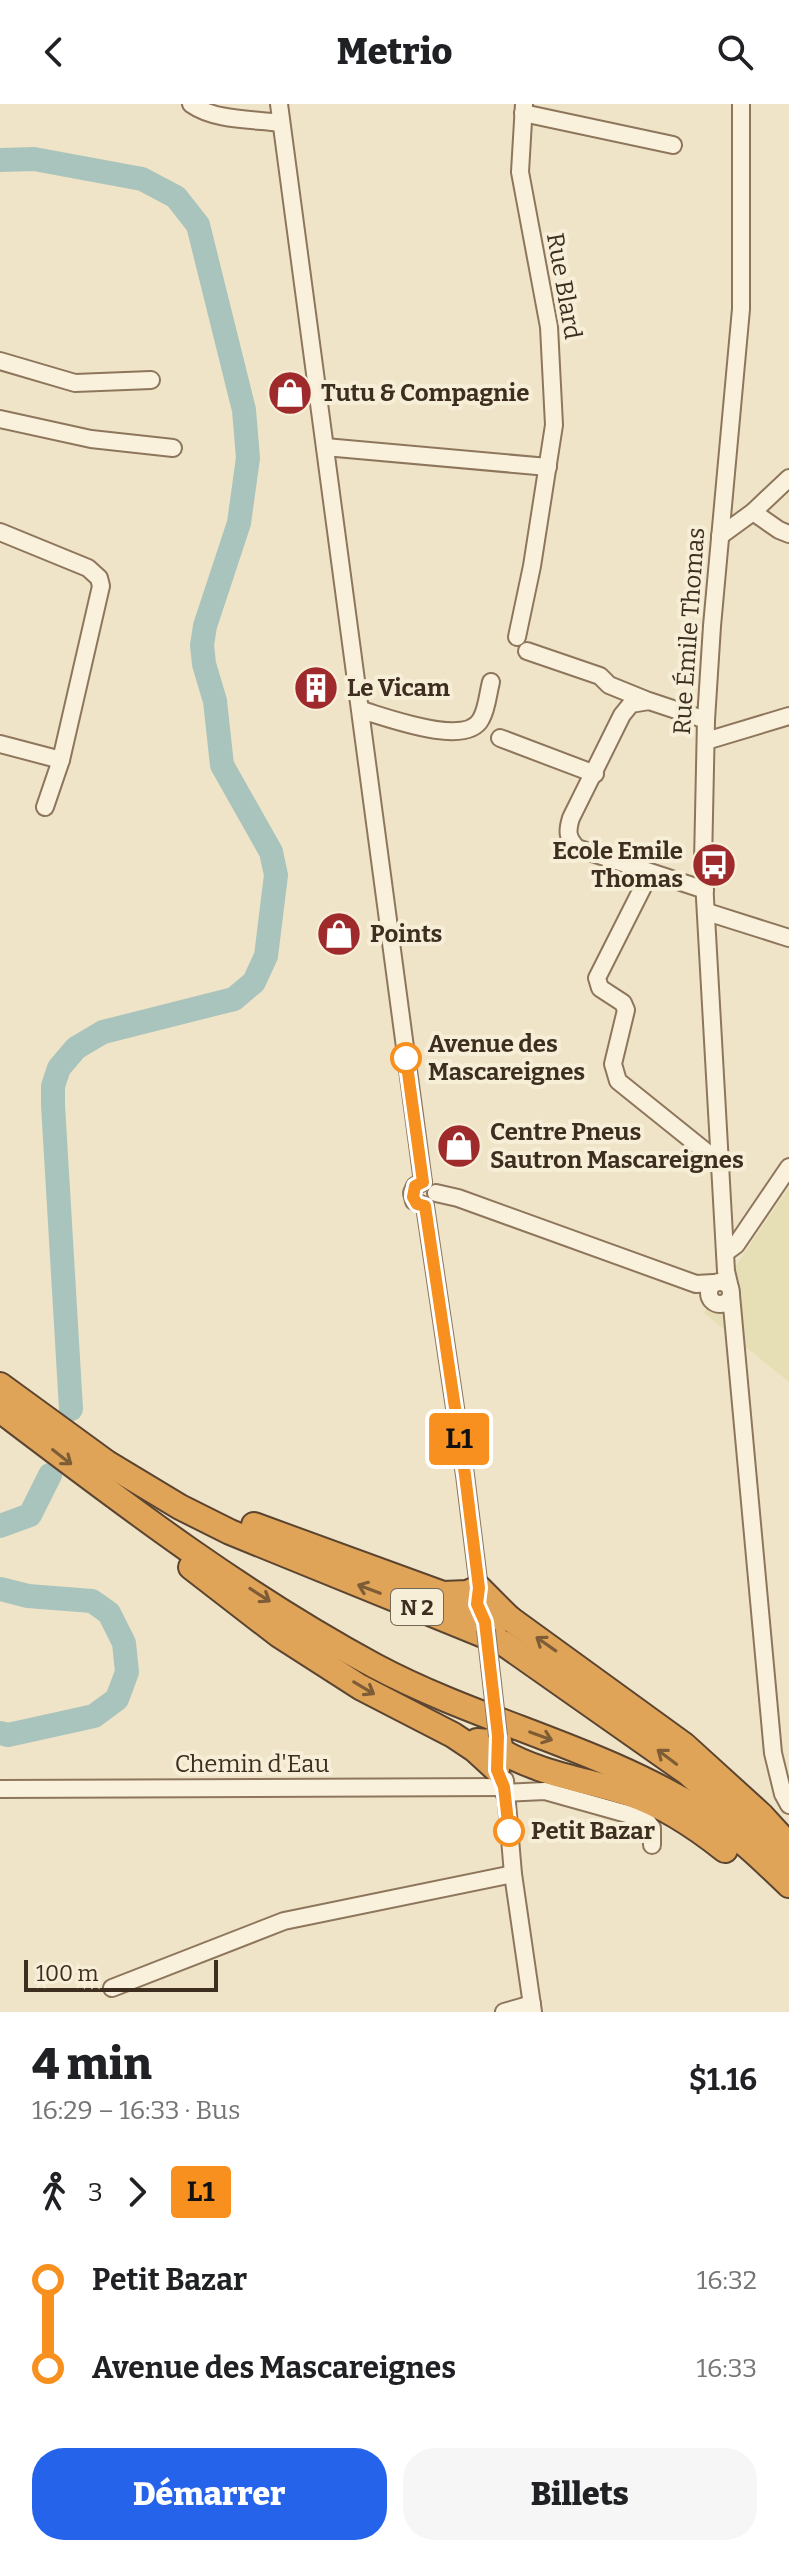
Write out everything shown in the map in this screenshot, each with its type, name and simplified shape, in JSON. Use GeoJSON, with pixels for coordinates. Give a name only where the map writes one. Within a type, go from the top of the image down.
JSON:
{"type":"FeatureCollection","features":[{"type":"Feature","properties":{"kind":"highway"},"geometry":{"type":"LineString","coordinates":[[5,1398],[147,1523],[174,1553],[279,1635],[360,1687],[453,1735],[489,1742],[502,1770],[535,1767],[630,1794],[675,1814],[705,1834],[789,1902]]}},
{"type":"Feature","properties":{"kind":"highway"},"geometry":{"type":"LineString","coordinates":[[5,1398],[238,1519],[443,1594],[467,1606],[684,1745],[761,1815],[789,1846]]}},
{"type":"Feature","properties":{"kind":"highway","name":"N 2"},"geometry":{"type":"LineString","coordinates":[[5,1398],[180,1507],[230,1532],[503,1643],[688,1773],[789,1863]]}},
{"type":"Feature","properties":{"kind":"highway"},"geometry":{"type":"LineString","coordinates":[[147,1523],[375,1666],[482,1715],[588,1753],[682,1799],[729,1832],[789,1885]]}},
{"type":"Feature","properties":{"kind":"highway"},"geometry":{"type":"LineString","coordinates":[[443,1594],[467,1593],[479,1588],[493,1623]]}},
{"type":"Feature","properties":{"kind":"street"},"geometry":{"type":"LineString","coordinates":[[191,104],[208,112],[281,123]]}},
{"type":"Feature","properties":{"kind":"street"},"geometry":{"type":"LineString","coordinates":[[279,104],[423,1182]]}},
{"type":"Feature","properties":{"kind":"street","name":"Rue Émile Thomas"},"geometry":{"type":"LineString","coordinates":[[720,1289],[725,1253],[705,890],[706,720],[741,309],[741,104]]}},
{"type":"Feature","properties":{"kind":"street","name":"Rue Blard"},"geometry":{"type":"LineString","coordinates":[[517,637],[554,425],[553,359],[520,172],[524,109],[673,145]]}},
{"type":"Feature","properties":{"kind":"street"},"geometry":{"type":"LineString","coordinates":[[0,361],[75,383],[151,380]]}},
{"type":"Feature","properties":{"kind":"street"},"geometry":{"type":"LineString","coordinates":[[0,419],[91,439],[173,448]]}},
{"type":"Feature","properties":{"kind":"street"},"geometry":{"type":"LineString","coordinates":[[325,447],[548,467]]}},
{"type":"Feature","properties":{"kind":"street"},"geometry":{"type":"LineString","coordinates":[[720,536],[753,512],[789,478]]}},
{"type":"Feature","properties":{"kind":"street"},"geometry":{"type":"LineString","coordinates":[[753,512],[789,534]]}},
{"type":"Feature","properties":{"kind":"street"},"geometry":{"type":"LineString","coordinates":[[0,532],[88,568],[99,578],[99,601],[61,760],[45,807]]}},
{"type":"Feature","properties":{"kind":"street"},"geometry":{"type":"LineString","coordinates":[[527,651],[600,676],[609,685],[706,720]]}},
{"type":"Feature","properties":{"kind":"street"},"geometry":{"type":"LineString","coordinates":[[361,710],[441,731],[463,732],[481,720],[491,682]]}},
{"type":"Feature","properties":{"kind":"street"},"geometry":{"type":"LineString","coordinates":[[649,701],[639,701],[626,710],[571,818],[569,841],[577,848],[705,890]]}},
{"type":"Feature","properties":{"kind":"street"},"geometry":{"type":"LineString","coordinates":[[706,741],[789,716]]}},
{"type":"Feature","properties":{"kind":"street"},"geometry":{"type":"LineString","coordinates":[[500,738],[595,774]]}},
{"type":"Feature","properties":{"kind":"street"},"geometry":{"type":"LineString","coordinates":[[0,744],[61,760]]}},
{"type":"Feature","properties":{"kind":"street"},"geometry":{"type":"LineString","coordinates":[[650,873],[597,978],[600,988],[623,1003],[626,1010],[613,1070],[618,1081],[720,1163]]}},
{"type":"Feature","properties":{"kind":"street"},"geometry":{"type":"LineString","coordinates":[[707,912],[789,938]]}},
{"type":"Feature","properties":{"kind":"street"},"geometry":{"type":"LineString","coordinates":[[725,1253],[736,1245],[789,1167]]}},
{"type":"Feature","properties":{"kind":"street"},"geometry":{"type":"LineString","coordinates":[[436,1193],[432,1204],[425,1206],[414,1201],[412,1193],[415,1186],[423,1182],[430,1184],[436,1193],[470,1202],[696,1284],[720,1289],[732,1324],[773,1753],[787,1796]]}},
{"type":"Feature","properties":{"kind":"street"},"geometry":{"type":"LineString","coordinates":[[425,1206],[479,1588]]}},
{"type":"Feature","properties":{"kind":"street"},"geometry":{"type":"LineString","coordinates":[[493,1623],[502,1770],[532,2008],[504,2012]]}},
{"type":"Feature","properties":{"kind":"street","name":"Chemin d'Eau"},"geometry":{"type":"LineString","coordinates":[[0,1789],[502,1770],[545,1791],[645,1819],[652,1828],[652,1845]]}},
{"type":"Feature","properties":{"kind":"street"},"geometry":{"type":"LineString","coordinates":[[112,1988],[284,1921],[513,1874]]}},
{"type":"Feature","properties":{"kind":"shaded area"},"geometry":{"type":"Polygon","coordinates":[[[789,1187],[789,1382],[704,1313],[789,1187]]]}},
{"type":"Feature","properties":{"kind":"waterway"},"geometry":{"type":"LineString","coordinates":[[0,160],[34,159],[142,179],[176,197],[198,225],[244,410],[248,458],[239,523],[205,626],[202,645],[204,664],[215,701],[222,765],[271,852],[276,875],[266,956],[254,982],[234,999],[103,1032],[76,1048],[59,1068],[53,1086],[53,1105],[71,1409]]}},
{"type":"Feature","properties":{"kind":"waterway"},"geometry":{"type":"LineString","coordinates":[[0,1526],[30,1515],[50,1475]]}},
{"type":"Feature","properties":{"kind":"waterway"},"geometry":{"type":"LineString","coordinates":[[0,1589],[28,1596],[92,1601],[109,1613],[124,1643],[127,1672],[117,1699],[94,1716],[8,1735],[0,1733]]}},
{"type":"Feature","properties":{"kind":"bus line","name":"L1"},"geometry":{"type":"LineString","coordinates":[[406,1058],[423,1182],[415,1186],[412,1193],[417,1204],[425,1206],[465,1475],[479,1588],[477,1604],[485,1622],[498,1736],[497,1770],[504,1787],[509,1831]]}},
{"type":"Feature","properties":{"kind":"place","name":"Tutu & Compagnie"},"geometry":{"type":"Point","coordinates":[290,393]}},
{"type":"Feature","properties":{"kind":"place","name":"Le Vicam"},"geometry":{"type":"Point","coordinates":[316,688]}},
{"type":"Feature","properties":{"kind":"place","name":"Ecole Emile Thomas"},"geometry":{"type":"Point","coordinates":[714,865]}},
{"type":"Feature","properties":{"kind":"place","name":"Points"},"geometry":{"type":"Point","coordinates":[339,934]}},
{"type":"Feature","properties":{"kind":"place","name":"Avenue des Mascareignes"},"geometry":{"type":"Point","coordinates":[406,1058]}},
{"type":"Feature","properties":{"kind":"place","name":"Centre Pneus Sautron Mascareignes"},"geometry":{"type":"Point","coordinates":[459,1146]}},
{"type":"Feature","properties":{"kind":"place","name":"Petit Bazar"},"geometry":{"type":"Point","coordinates":[509,1831]}}]}
